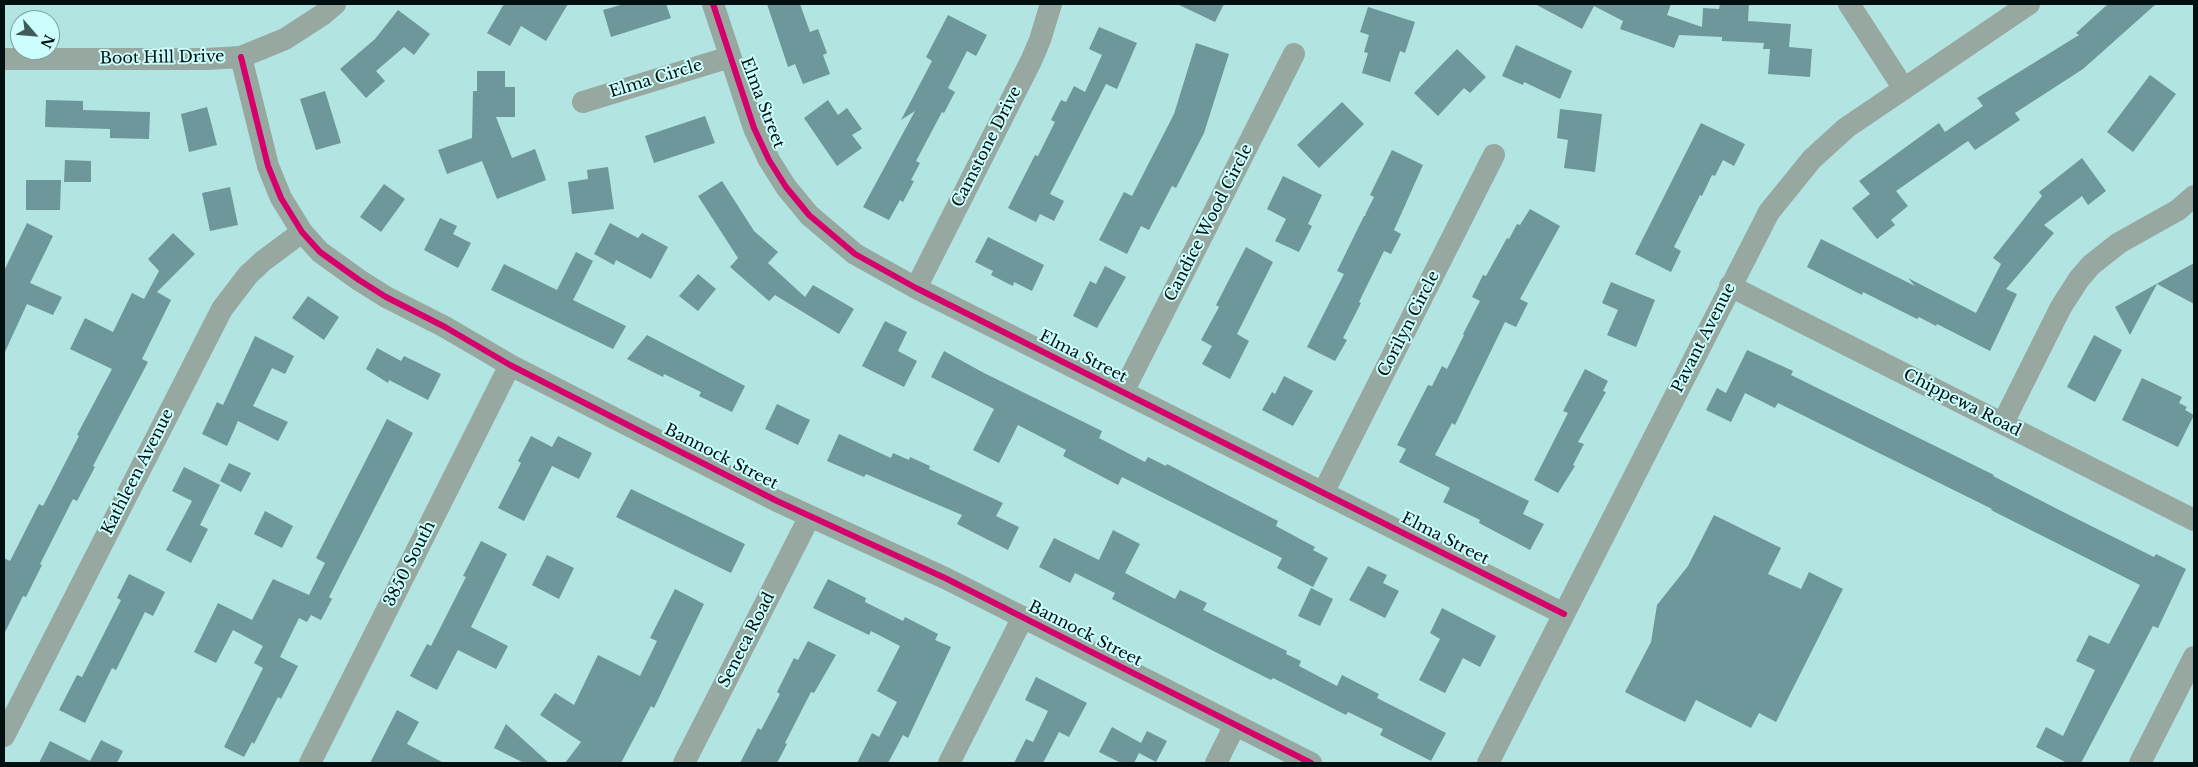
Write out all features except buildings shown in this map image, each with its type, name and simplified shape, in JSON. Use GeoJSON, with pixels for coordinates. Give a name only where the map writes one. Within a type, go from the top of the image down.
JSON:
{"type":"FeatureCollection","features":[{"type":"Feature","properties":{"kind":"street","name":"Boot Hill Drive"},"geometry":{"type":"LineString","coordinates":[[4,59],[206,59],[241,57],[285,38],[322,15],[335,4]]}},
{"type":"Feature","properties":{"kind":"street","name":"Elma Street"},"geometry":{"type":"LineString","coordinates":[[713,4],[761,144],[777,174],[794,198],[810,215],[847,248],[886,273],[1564,614]]}},
{"type":"Feature","properties":{"kind":"street","name":"Camstone Drive"},"geometry":{"type":"LineString","coordinates":[[916,288],[1031,61],[1040,40],[1051,4]]}},
{"type":"Feature","properties":{"kind":"street"},"geometry":{"type":"LineString","coordinates":[[1849,4],[1904,88]]}},
{"type":"Feature","properties":{"kind":"street","name":"Pavant Avenue"},"geometry":{"type":"LineString","coordinates":[[1488,763],[1769,212],[1812,160],[1846,128],[2029,4]]}},
{"type":"Feature","properties":{"kind":"street","name":"Candice Wood Circle"},"geometry":{"type":"LineString","coordinates":[[1123,392],[1294,54]]}},
{"type":"Feature","properties":{"kind":"street","name":"Bannock Street"},"geometry":{"type":"LineString","coordinates":[[241,57],[268,166],[281,198],[302,232],[320,252],[359,280],[386,297],[445,327],[510,366],[810,516],[906,559],[1311,763]]}},
{"type":"Feature","properties":{"kind":"street","name":"Elma Circle"},"geometry":{"type":"LineString","coordinates":[[583,102],[730,57]]}},
{"type":"Feature","properties":{"kind":"street","name":"Corilyn Circle"},"geometry":{"type":"LineString","coordinates":[[1324,493],[1494,155]]}},
{"type":"Feature","properties":{"kind":"street"},"geometry":{"type":"LineString","coordinates":[[2003,423],[2061,307],[2079,279],[2091,265],[2119,243],[2178,210],[2194,196]]}},
{"type":"Feature","properties":{"kind":"street","name":"Kathleen Avenue"},"geometry":{"type":"LineString","coordinates":[[4,736],[222,309],[234,291],[263,261],[302,232]]}},
{"type":"Feature","properties":{"kind":"street","name":"Chippewa Road"},"geometry":{"type":"LineString","coordinates":[[1730,286],[2194,520]]}},
{"type":"Feature","properties":{"kind":"street","name":"3850 South"},"geometry":{"type":"LineString","coordinates":[[310,763],[510,366]]}},
{"type":"Feature","properties":{"kind":"street","name":"Seneca Road"},"geometry":{"type":"LineString","coordinates":[[684,763],[810,516]]}},
{"type":"Feature","properties":{"kind":"street"},"geometry":{"type":"LineString","coordinates":[[949,763],[1023,617]]}},
{"type":"Feature","properties":{"kind":"street"},"geometry":{"type":"LineString","coordinates":[[2140,763],[2194,658]]}},
{"type":"Feature","properties":{"kind":"street"},"geometry":{"type":"LineString","coordinates":[[1216,763],[1235,725]]}},
{"type":"Feature","properties":{"kind":"cycle path"},"geometry":{"type":"LineString","coordinates":[[713,4],[754,128],[769,160],[786,187],[809,215],[855,254],[916,288],[1564,614]]}},
{"type":"Feature","properties":{"kind":"cycle path"},"geometry":{"type":"LineString","coordinates":[[241,57],[268,166],[281,198],[302,232],[320,252],[359,280],[386,297],[445,327],[510,365],[777,501],[945,578],[1311,763]]}}]}
